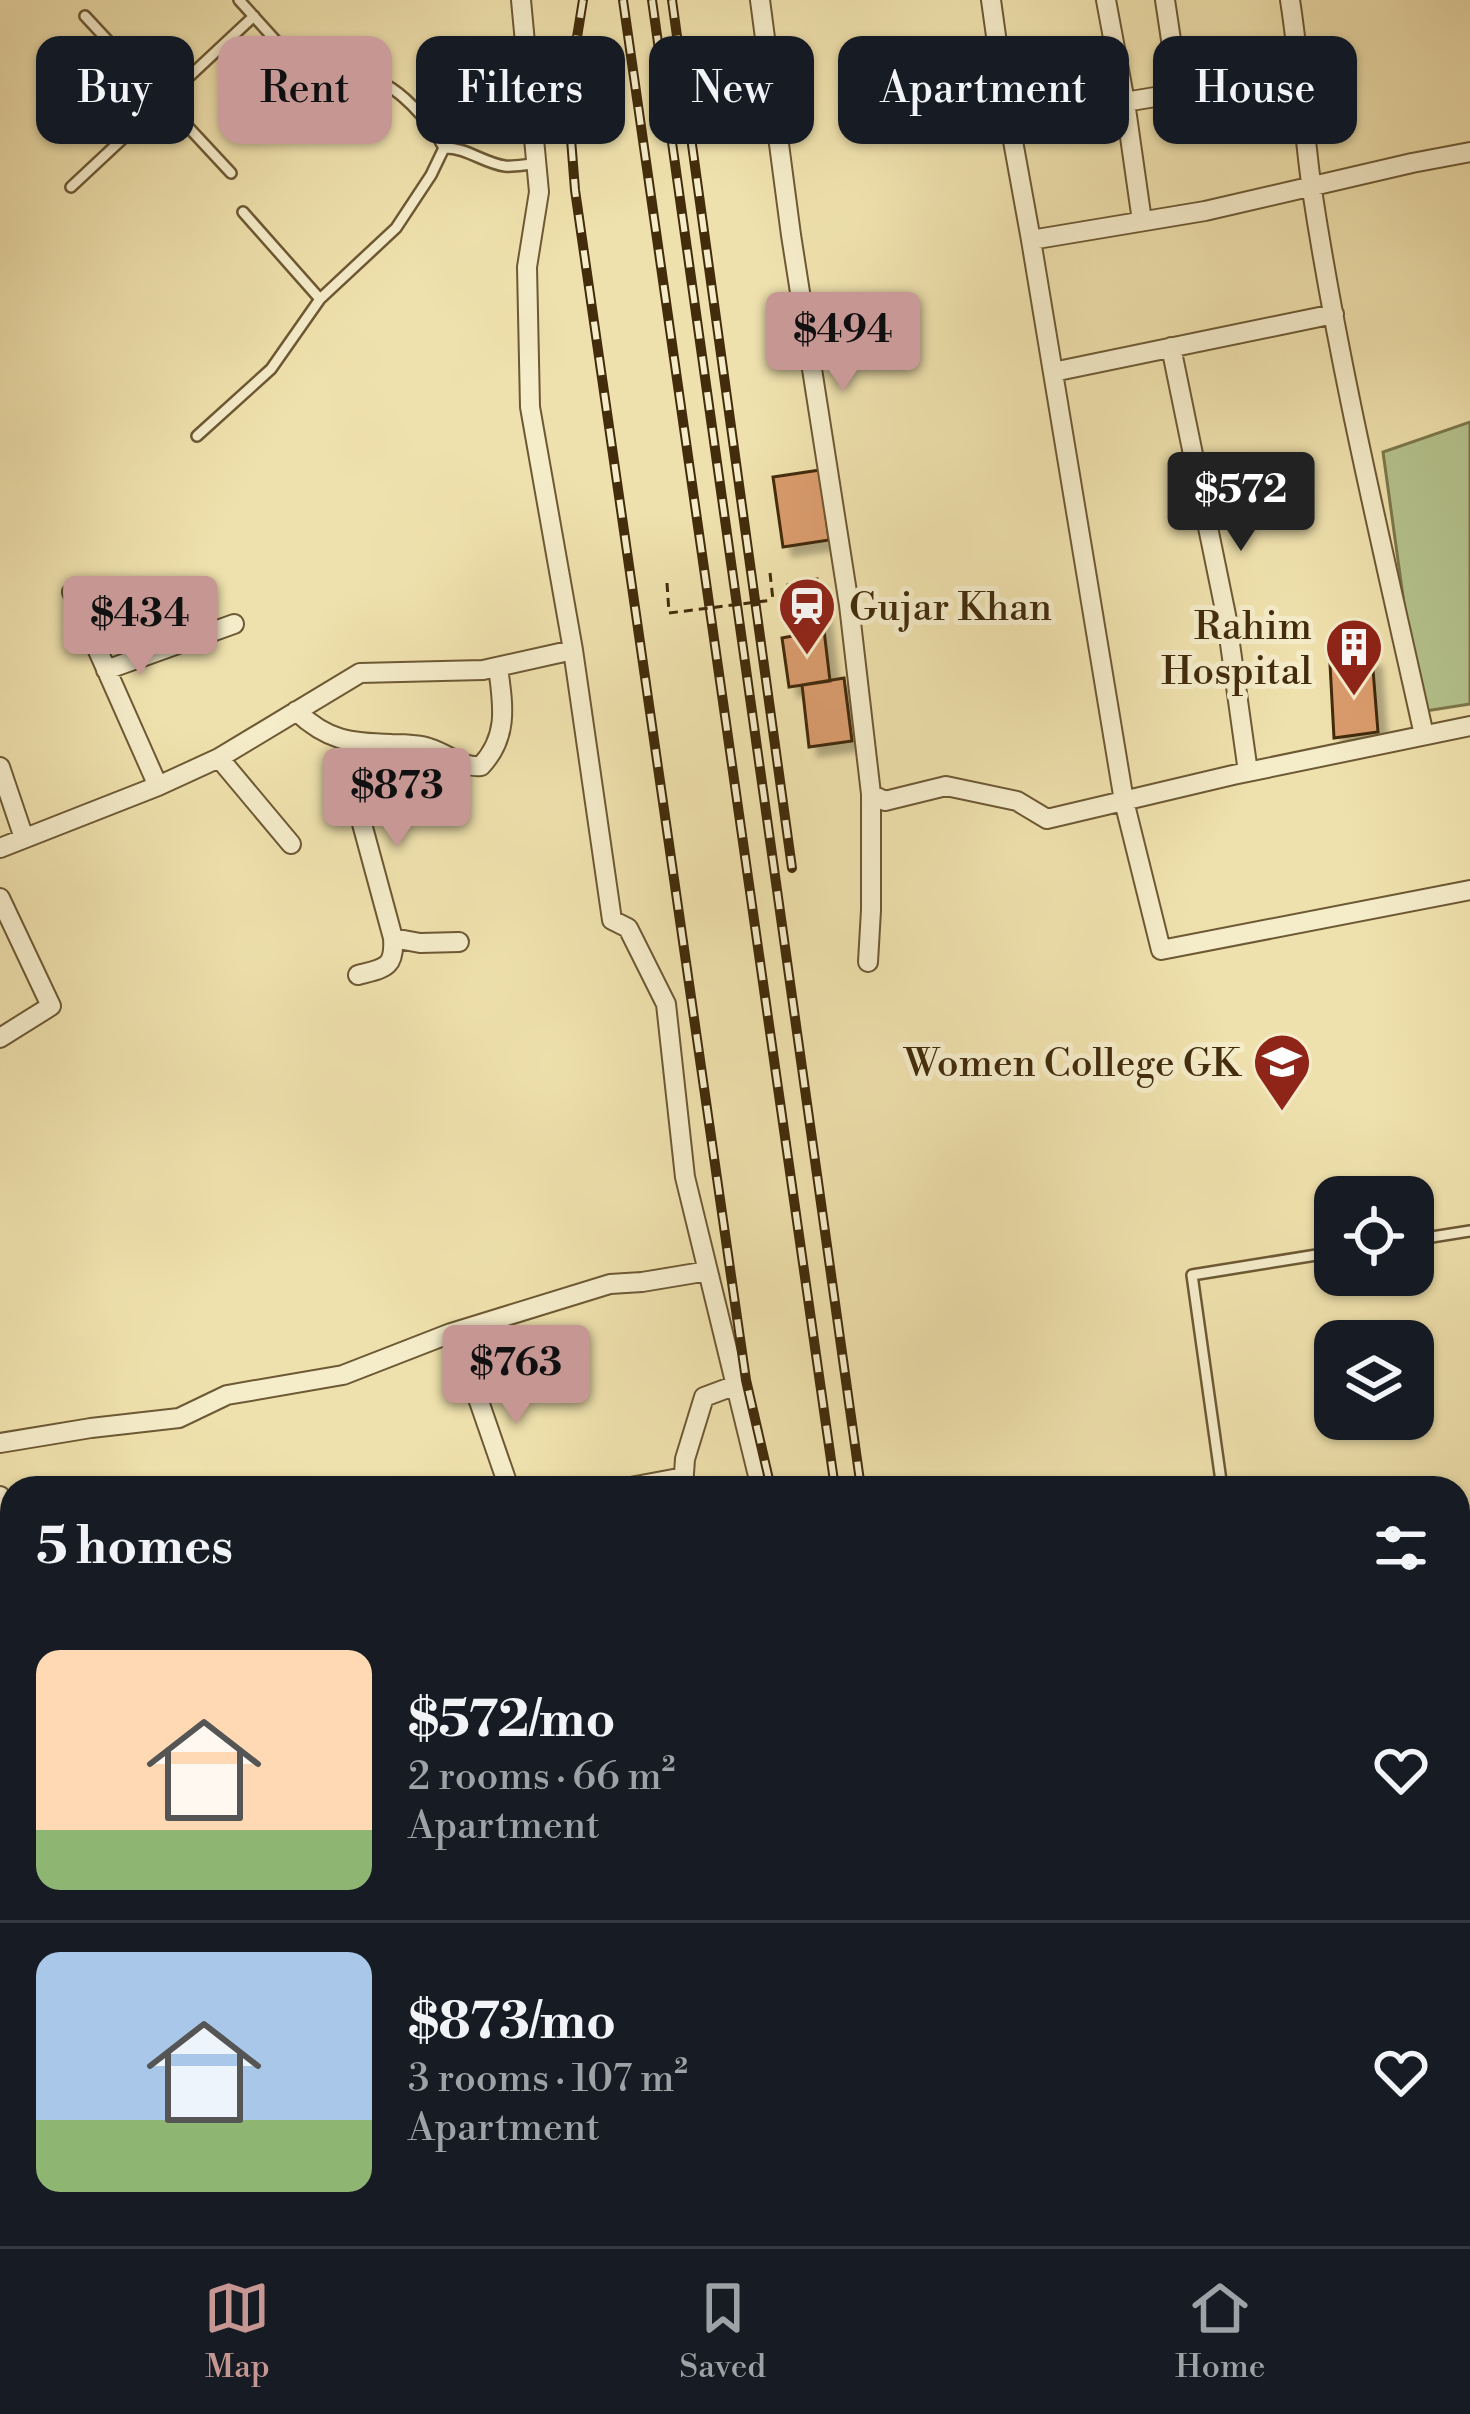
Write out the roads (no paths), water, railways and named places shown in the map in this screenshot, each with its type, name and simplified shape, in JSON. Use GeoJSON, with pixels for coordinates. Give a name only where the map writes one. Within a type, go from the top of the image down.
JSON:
{"type":"FeatureCollection","features":[{"type":"Feature","properties":{"kind":"street"},"geometry":{"type":"LineString","coordinates":[[521,0],[539,192],[527,267],[530,407],[573,650],[611,920],[628,928],[666,1004],[685,1177],[758,1476]]}},
{"type":"Feature","properties":{"kind":"street"},"geometry":{"type":"LineString","coordinates":[[760,0],[871,794],[868,962]]}},
{"type":"Feature","properties":{"kind":"street"},"geometry":{"type":"LineString","coordinates":[[991,0],[1124,801],[1161,950],[1470,890]]}},
{"type":"Feature","properties":{"kind":"street"},"geometry":{"type":"LineString","coordinates":[[1106,0],[1113,36]]}},
{"type":"Feature","properties":{"kind":"street"},"geometry":{"type":"LineString","coordinates":[[1166,0],[1171,36]]}},
{"type":"Feature","properties":{"kind":"street"},"geometry":{"type":"LineString","coordinates":[[1290,0],[1296,36]]}},
{"type":"Feature","properties":{"kind":"street"},"geometry":{"type":"LineString","coordinates":[[1129,130],[1142,221]]}},
{"type":"Feature","properties":{"kind":"street"},"geometry":{"type":"LineString","coordinates":[[1308,144],[1363,464],[1424,735]]}},
{"type":"Feature","properties":{"kind":"street"},"geometry":{"type":"LineString","coordinates":[[1031,240],[1204,211],[1412,163],[1469,156]]}},
{"type":"Feature","properties":{"kind":"street"},"geometry":{"type":"LineString","coordinates":[[1053,372],[1334,314]]}},
{"type":"Feature","properties":{"kind":"street"},"geometry":{"type":"LineString","coordinates":[[1171,347],[1226,615],[1248,772]]}},
{"type":"Feature","properties":{"kind":"street"},"geometry":{"type":"LineString","coordinates":[[72,592],[158,786]]}},
{"type":"Feature","properties":{"kind":"street"},"geometry":{"type":"LineString","coordinates":[[106,670],[234,624]]}},
{"type":"Feature","properties":{"kind":"street"},"geometry":{"type":"LineString","coordinates":[[0,848],[218,758],[360,673],[483,670],[573,650]]}},
{"type":"Feature","properties":{"kind":"street"},"geometry":{"type":"LineString","coordinates":[[296,711],[330,736],[357,744],[425,746],[468,767],[482,766],[504,725],[498,667]]}},
{"type":"Feature","properties":{"kind":"street"},"geometry":{"type":"LineString","coordinates":[[871,794],[885,801],[946,786],[1017,800],[1047,819],[1470,727]]}},
{"type":"Feature","properties":{"kind":"street"},"geometry":{"type":"LineString","coordinates":[[357,744],[358,809],[394,955],[391,962],[358,975]]}},
{"type":"Feature","properties":{"kind":"street"},"geometry":{"type":"LineString","coordinates":[[218,758],[291,844]]}},
{"type":"Feature","properties":{"kind":"street"},"geometry":{"type":"LineString","coordinates":[[0,767],[24,838]]}},
{"type":"Feature","properties":{"kind":"street"},"geometry":{"type":"LineString","coordinates":[[0,898],[51,1006],[0,1038]]}},
{"type":"Feature","properties":{"kind":"street"},"geometry":{"type":"LineString","coordinates":[[393,938],[459,942]]}},
{"type":"Feature","properties":{"kind":"street"},"geometry":{"type":"LineString","coordinates":[[0,1443],[179,1418],[227,1395],[343,1376],[451,1333],[610,1284],[708,1270]]}},
{"type":"Feature","properties":{"kind":"street"},"geometry":{"type":"LineString","coordinates":[[472,1384],[505,1476]]}},
{"type":"Feature","properties":{"kind":"street"},"geometry":{"type":"LineString","coordinates":[[684,1476],[704,1397],[736,1385]]}},
{"type":"Feature","properties":{"kind":"lane"},"geometry":{"type":"LineString","coordinates":[[239,0],[313,82],[332,89],[362,78],[390,87],[424,118],[444,148]]}},
{"type":"Feature","properties":{"kind":"lane"},"geometry":{"type":"LineString","coordinates":[[85,16],[103,36]]}},
{"type":"Feature","properties":{"kind":"lane"},"geometry":{"type":"LineString","coordinates":[[194,73],[254,16]]}},
{"type":"Feature","properties":{"kind":"lane"},"geometry":{"type":"LineString","coordinates":[[194,134],[231,173]]}},
{"type":"Feature","properties":{"kind":"lane"},"geometry":{"type":"LineString","coordinates":[[71,187],[118,144]]}},
{"type":"Feature","properties":{"kind":"lane"},"geometry":{"type":"LineString","coordinates":[[444,148],[459,148],[504,166],[537,164]]}},
{"type":"Feature","properties":{"kind":"lane"},"geometry":{"type":"LineString","coordinates":[[197,436],[271,368],[320,299],[396,228],[444,148]]}},
{"type":"Feature","properties":{"kind":"lane"},"geometry":{"type":"LineString","coordinates":[[243,212],[320,299]]}},
{"type":"Feature","properties":{"kind":"lane"},"geometry":{"type":"LineString","coordinates":[[1434,1237],[1470,1231]]}},
{"type":"Feature","properties":{"kind":"lane"},"geometry":{"type":"LineString","coordinates":[[1220,1476],[1192,1275],[1314,1255]]}},
{"type":"Feature","properties":{"kind":"railway"},"geometry":{"type":"LineString","coordinates":[[583,0],[570,126],[575,190],[746,1380],[768,1476]]}},
{"type":"Feature","properties":{"kind":"railway"},"geometry":{"type":"LineString","coordinates":[[623,0],[833,1476]]}},
{"type":"Feature","properties":{"kind":"railway"},"geometry":{"type":"LineString","coordinates":[[652,0],[859,1476]]}},
{"type":"Feature","properties":{"kind":"railway"},"geometry":{"type":"LineString","coordinates":[[672,0],[792,868]]}},
{"type":"Feature","properties":{"kind":"place","name":"Gujar Khan"},"geometry":{"type":"Point","coordinates":[807,657]}},
{"type":"Feature","properties":{"kind":"place","name":"Rahim Hospital"},"geometry":{"type":"Point","coordinates":[1354,698]}},
{"type":"Feature","properties":{"kind":"place","name":"Women College GK"},"geometry":{"type":"Point","coordinates":[1282,1113]}}]}
